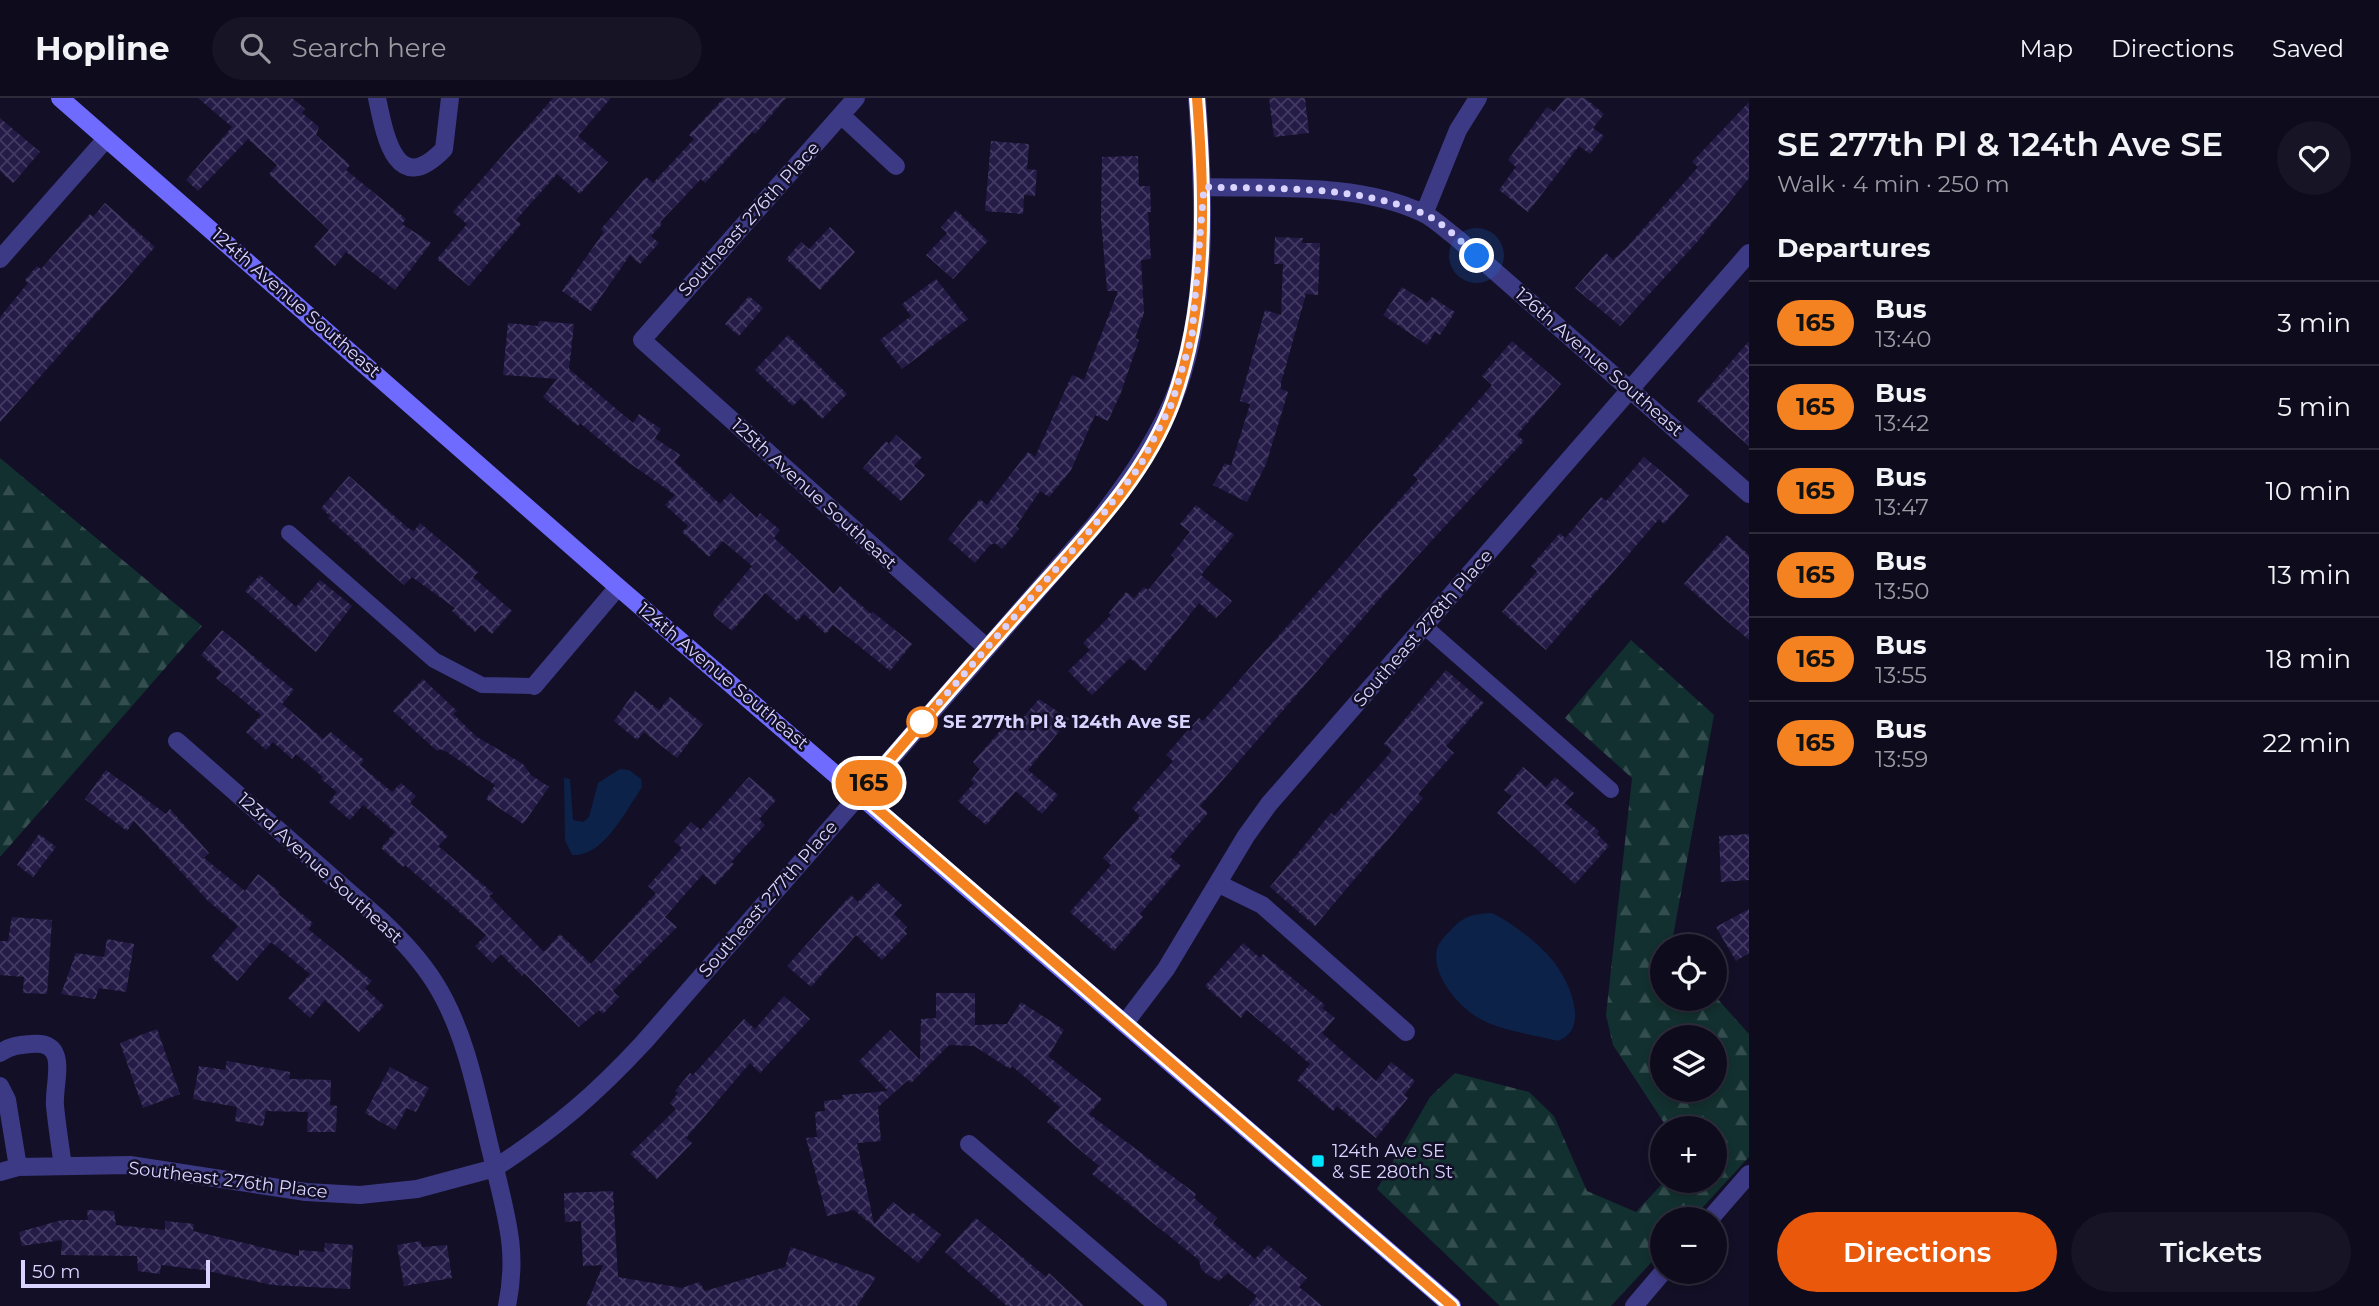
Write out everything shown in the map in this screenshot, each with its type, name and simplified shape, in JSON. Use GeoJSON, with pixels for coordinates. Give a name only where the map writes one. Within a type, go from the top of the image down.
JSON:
{"type":"FeatureCollection","features":[{"type":"Feature","properties":{"kind":"street","name":"124th Avenue Southeast"},"geometry":{"type":"LineString","coordinates":[[60,98],[618,587],[1452,1306]]}},
{"type":"Feature","properties":{"kind":"street"},"geometry":{"type":"LineString","coordinates":[[377,98],[387,146],[399,161],[414,168],[423,167],[444,149],[450,98]]}},
{"type":"Feature","properties":{"kind":"street","name":"Southeast 276th Place"},"geometry":{"type":"LineString","coordinates":[[642,340],[856,98]]}},
{"type":"Feature","properties":{"kind":"street","name":"Southeast 277th Place"},"geometry":{"type":"LineString","coordinates":[[495,1168],[548,1134],[596,1094],[1093,527],[1140,466],[1172,403],[1192,336],[1204,187],[1197,98]]}},
{"type":"Feature","properties":{"kind":"street"},"geometry":{"type":"LineString","coordinates":[[1424,214],[1458,130],[1478,98]]}},
{"type":"Feature","properties":{"kind":"street"},"geometry":{"type":"LineString","coordinates":[[841,116],[896,166]]}},
{"type":"Feature","properties":{"kind":"street"},"geometry":{"type":"LineString","coordinates":[[0,259],[106,139]]}},
{"type":"Feature","properties":{"kind":"street","name":"126th Avenue Southeast"},"geometry":{"type":"LineString","coordinates":[[1204,187],[1314,190],[1376,198],[1424,214],[1631,389],[1749,494]]}},
{"type":"Feature","properties":{"kind":"street","name":"Southeast 278th Place"},"geometry":{"type":"LineString","coordinates":[[1125,1023],[1167,969],[1246,836],[1269,804],[1749,253]]}},
{"type":"Feature","properties":{"kind":"street","name":"125th Avenue Southeast"},"geometry":{"type":"LineString","coordinates":[[642,340],[986,648]]}},
{"type":"Feature","properties":{"kind":"street"},"geometry":{"type":"LineString","coordinates":[[534,686],[618,587]]}},
{"type":"Feature","properties":{"kind":"street","name":"123rd Avenue Southeast"},"geometry":{"type":"LineString","coordinates":[[177,741],[382,920],[413,951],[436,984],[458,1029],[495,1168]]}},
{"type":"Feature","properties":{"kind":"street"},"geometry":{"type":"LineString","coordinates":[[1219,884],[1262,905],[1406,1032]]}},
{"type":"Feature","properties":{"kind":"street"},"geometry":{"type":"LineString","coordinates":[[0,1053],[10,1046],[38,1043],[54,1051],[59,1060],[55,1102],[63,1166]]}},
{"type":"Feature","properties":{"kind":"street"},"geometry":{"type":"LineString","coordinates":[[0,1086],[7,1100],[18,1167]]}},
{"type":"Feature","properties":{"kind":"street"},"geometry":{"type":"LineString","coordinates":[[969,1144],[1158,1306]]}},
{"type":"Feature","properties":{"kind":"street","name":"Southeast 276th Place"},"geometry":{"type":"LineString","coordinates":[[0,1172],[18,1167],[130,1166],[306,1192],[360,1195],[417,1189],[495,1168]]}},
{"type":"Feature","properties":{"kind":"street"},"geometry":{"type":"LineString","coordinates":[[495,1168],[509,1225],[514,1271],[507,1306]]}},
{"type":"Feature","properties":{"kind":"street"},"geometry":{"type":"LineString","coordinates":[[1720,1207],[1749,1174]]}},
{"type":"Feature","properties":{"kind":"street"},"geometry":{"type":"LineString","coordinates":[[1633,1306],[1652,1284]]}},
{"type":"Feature","properties":{"kind":"lane"},"geometry":{"type":"LineString","coordinates":[[289,533],[433,660],[482,685],[534,686]]}},
{"type":"Feature","properties":{"kind":"lane"},"geometry":{"type":"LineString","coordinates":[[1424,626],[1611,790]]}},
{"type":"Feature","properties":{"kind":"green space"},"geometry":{"type":"Polygon","coordinates":[[[0,458],[202,626],[0,857],[0,458]]]}},
{"type":"Feature","properties":{"kind":"green space"},"geometry":{"type":"Polygon","coordinates":[[[1631,640],[1714,715],[1673,934],[1650,934],[1650,1011],[1727,1009],[1749,1034],[1749,1157],[1727,1181],[1727,1116],[1659,1116],[1650,1102],[1727,1102],[1727,1025],[1650,1025],[1650,1102],[1613,1045],[1606,1015],[1632,778],[1565,718],[1631,640]]]}},
{"type":"Feature","properties":{"kind":"green space"},"geometry":{"type":"Polygon","coordinates":[[[1455,1073],[1529,1092],[1554,1116],[1587,1191],[1636,1212],[1654,1193],[1716,1193],[1703,1207],[1650,1207],[1650,1264],[1611,1306],[1500,1306],[1377,1189],[1430,1097],[1455,1073]]]}},
{"type":"Feature","properties":{"kind":"water"},"geometry":{"type":"Polygon","coordinates":[[[620,769],[629,770],[641,779],[642,787],[602,843],[583,854],[572,855],[565,840],[564,778],[570,779],[573,820],[583,822],[589,817],[598,783],[620,769]]]}},
{"type":"Feature","properties":{"kind":"water"},"geometry":{"type":"Polygon","coordinates":[[[1492,913],[1540,947],[1565,980],[1575,1015],[1568,1035],[1558,1041],[1505,1029],[1484,1021],[1460,1004],[1441,978],[1436,959],[1442,940],[1464,919],[1492,913]]]}},
{"type":"Feature","properties":{"kind":"building"},"geometry":{"type":"Polygon","coordinates":[[[198,98],[292,98],[305,109],[302,113],[319,127],[316,135],[350,165],[346,170],[406,219],[402,224],[431,243],[395,290],[346,252],[335,266],[314,247],[329,230],[269,174],[277,165],[248,139],[198,191],[186,180],[232,127],[198,98]]]}},
{"type":"Feature","properties":{"kind":"building"},"geometry":{"type":"Polygon","coordinates":[[[553,98],[611,98],[578,136],[608,162],[580,194],[557,174],[516,220],[521,224],[469,286],[437,259],[467,224],[453,212],[553,98]]]}},
{"type":"Feature","properties":{"kind":"building"},"geometry":{"type":"Polygon","coordinates":[[[724,98],[786,98],[755,134],[752,132],[705,183],[701,179],[660,222],[662,224],[651,236],[659,243],[640,264],[630,255],[591,311],[562,291],[604,232],[601,229],[646,177],[653,183],[694,139],[689,135],[724,98]]]}},
{"type":"Feature","properties":{"kind":"building"},"geometry":{"type":"Polygon","coordinates":[[[1269,98],[1305,98],[1309,133],[1274,137],[1269,98]]]}},
{"type":"Feature","properties":{"kind":"building"},"geometry":{"type":"Polygon","coordinates":[[[1565,98],[1585,98],[1604,114],[1593,128],[1604,136],[1590,154],[1579,146],[1528,212],[1499,190],[1516,167],[1508,160],[1547,107],[1554,112],[1565,98]]]}},
{"type":"Feature","properties":{"kind":"building"},"geometry":{"type":"Polygon","coordinates":[[[1749,102],[1749,178],[1697,242],[1620,326],[1575,288],[1606,253],[1613,260],[1627,247],[1698,167],[1692,162],[1749,102]]]}},
{"type":"Feature","properties":{"kind":"building"},"geometry":{"type":"Polygon","coordinates":[[[0,118],[40,152],[13,183],[0,171],[0,118]]]}},
{"type":"Feature","properties":{"kind":"building"},"geometry":{"type":"Polygon","coordinates":[[[991,141],[1029,144],[1027,169],[1037,170],[1035,196],[1024,195],[1023,214],[985,211],[991,141]]]}},
{"type":"Feature","properties":{"kind":"building"},"geometry":{"type":"Polygon","coordinates":[[[1138,156],[1139,186],[1150,186],[1151,212],[1148,212],[1151,259],[1141,260],[1144,313],[1135,338],[1139,340],[1120,395],[1108,421],[1095,415],[1071,470],[1049,497],[1040,491],[1016,526],[1019,529],[1002,549],[995,543],[990,545],[975,563],[948,539],[980,499],[987,505],[1028,452],[1035,457],[1072,375],[1084,380],[1118,291],[1107,291],[1101,219],[1102,157],[1138,156]]]}},
{"type":"Feature","properties":{"kind":"building"},"geometry":{"type":"Polygon","coordinates":[[[105,203],[155,247],[0,422],[0,317],[28,283],[25,280],[37,266],[41,269],[90,214],[93,217],[105,203]]]}},
{"type":"Feature","properties":{"kind":"building"},"geometry":{"type":"Polygon","coordinates":[[[956,210],[988,241],[953,279],[926,255],[947,233],[941,227],[956,210]]]}},
{"type":"Feature","properties":{"kind":"building"},"geometry":{"type":"Polygon","coordinates":[[[830,227],[855,252],[820,290],[786,259],[801,242],[809,249],[830,227]]]}},
{"type":"Feature","properties":{"kind":"building"},"geometry":{"type":"Polygon","coordinates":[[[1275,237],[1303,238],[1302,243],[1320,243],[1318,295],[1306,294],[1281,383],[1281,389],[1288,392],[1266,464],[1247,502],[1213,485],[1225,463],[1231,466],[1250,404],[1240,401],[1265,310],[1281,315],[1283,264],[1274,264],[1275,237]]]}},
{"type":"Feature","properties":{"kind":"building"},"geometry":{"type":"Polygon","coordinates":[[[936,279],[968,319],[902,369],[880,340],[911,316],[902,304],[936,279]]]}},
{"type":"Feature","properties":{"kind":"building"},"geometry":{"type":"Polygon","coordinates":[[[1402,287],[1427,303],[1432,297],[1455,312],[1440,335],[1435,332],[1427,345],[1383,315],[1402,287]]]}},
{"type":"Feature","properties":{"kind":"building"},"geometry":{"type":"Polygon","coordinates":[[[749,296],[763,308],[739,336],[725,324],[749,296]]]}},
{"type":"Feature","properties":{"kind":"building"},"geometry":{"type":"Polygon","coordinates":[[[539,321],[574,324],[569,369],[633,423],[639,414],[661,429],[655,438],[680,455],[675,462],[720,504],[730,493],[757,518],[760,513],[780,530],[774,538],[834,594],[840,586],[871,614],[873,612],[912,644],[890,671],[833,625],[826,634],[804,614],[797,621],[765,593],[732,631],[714,616],[713,612],[752,566],[723,541],[709,557],[682,532],[688,526],[665,505],[675,495],[618,455],[580,423],[578,426],[543,397],[557,379],[503,375],[508,323],[538,326],[539,321]]]}},
{"type":"Feature","properties":{"kind":"building"},"geometry":{"type":"Polygon","coordinates":[[[788,335],[847,394],[822,419],[801,398],[793,406],[755,370],[788,335]]]}},
{"type":"Feature","properties":{"kind":"building"},"geometry":{"type":"Polygon","coordinates":[[[1512,341],[1561,384],[1517,435],[1524,441],[1409,565],[1200,806],[1208,813],[1170,857],[1181,866],[1140,914],[1143,917],[1114,951],[1070,912],[1111,865],[1103,858],[1140,816],[1132,808],[1173,761],[1166,755],[1199,718],[1203,721],[1418,479],[1413,475],[1492,385],[1482,376],[1512,341]]]}},
{"type":"Feature","properties":{"kind":"building"},"geometry":{"type":"Polygon","coordinates":[[[1749,341],[1749,446],[1697,401],[1749,341]]]}},
{"type":"Feature","properties":{"kind":"building"},"geometry":{"type":"Polygon","coordinates":[[[896,435],[922,457],[914,466],[925,475],[901,501],[863,468],[886,441],[889,444],[896,435]]]}},
{"type":"Feature","properties":{"kind":"building"},"geometry":{"type":"Polygon","coordinates":[[[1644,457],[1689,495],[1664,524],[1659,519],[1546,650],[1502,612],[1537,571],[1531,566],[1560,533],[1565,538],[1601,497],[1606,501],[1644,457]]]}},
{"type":"Feature","properties":{"kind":"building"},"geometry":{"type":"Polygon","coordinates":[[[349,476],[408,528],[414,531],[420,523],[478,572],[473,577],[512,611],[492,634],[481,625],[475,632],[452,611],[455,608],[412,577],[404,585],[328,518],[330,516],[321,508],[349,476]]]}},
{"type":"Feature","properties":{"kind":"building"},"geometry":{"type":"Polygon","coordinates":[[[1196,505],[1234,535],[1201,575],[1232,601],[1216,618],[1199,603],[1145,671],[1130,658],[1092,695],[1068,671],[1090,650],[1083,643],[1111,615],[1109,613],[1126,592],[1134,598],[1144,587],[1148,590],[1175,558],[1171,555],[1190,532],[1180,524],[1196,505]]]}},
{"type":"Feature","properties":{"kind":"building"},"geometry":{"type":"Polygon","coordinates":[[[1727,535],[1749,555],[1749,640],[1684,584],[1727,535]]]}},
{"type":"Feature","properties":{"kind":"building"},"geometry":{"type":"Polygon","coordinates":[[[260,575],[296,607],[320,580],[352,606],[316,652],[245,591],[260,575]]]}},
{"type":"Feature","properties":{"kind":"building"},"geometry":{"type":"Polygon","coordinates":[[[222,630],[294,690],[282,704],[323,739],[331,732],[364,760],[360,765],[392,792],[401,783],[416,796],[410,803],[448,836],[438,846],[493,893],[489,896],[544,952],[560,934],[591,964],[656,893],[648,886],[682,848],[674,841],[691,822],[701,830],[749,777],[776,800],[759,819],[765,825],[731,862],[734,864],[715,885],[703,874],[665,917],[677,927],[613,991],[619,997],[603,1014],[599,1010],[579,1027],[501,954],[492,963],[475,946],[486,935],[405,865],[403,867],[381,848],[395,832],[363,805],[350,820],[329,802],[337,792],[296,754],[292,759],[273,742],[266,750],[246,732],[261,715],[216,678],[221,672],[201,655],[222,630]]]}},
{"type":"Feature","properties":{"kind":"building"},"geometry":{"type":"Polygon","coordinates":[[[1446,670],[1484,703],[1446,746],[1454,753],[1418,794],[1423,798],[1315,926],[1270,887],[1331,813],[1334,816],[1392,751],[1384,744],[1446,670]]]}},
{"type":"Feature","properties":{"kind":"building"},"geometry":{"type":"Polygon","coordinates":[[[423,679],[457,711],[453,714],[477,737],[523,764],[531,775],[549,787],[523,824],[486,799],[495,785],[447,752],[440,749],[437,751],[393,711],[423,679]]]}},
{"type":"Feature","properties":{"kind":"building"},"geometry":{"type":"Polygon","coordinates":[[[635,691],[659,710],[670,697],[703,724],[677,758],[644,732],[637,740],[614,721],[635,691]]]}},
{"type":"Feature","properties":{"kind":"building"},"geometry":{"type":"Polygon","coordinates":[[[1039,699],[1069,719],[1028,770],[1058,795],[1042,814],[1016,791],[986,825],[958,801],[974,783],[971,780],[980,769],[973,762],[1014,715],[1021,720],[1039,699]]]}},
{"type":"Feature","properties":{"kind":"building"},"geometry":{"type":"Polygon","coordinates":[[[1523,767],[1546,787],[1555,777],[1574,793],[1565,803],[1599,831],[1597,834],[1609,846],[1575,884],[1497,813],[1512,796],[1504,790],[1523,767]]]}},
{"type":"Feature","properties":{"kind":"building"},"geometry":{"type":"Polygon","coordinates":[[[106,770],[166,814],[170,809],[209,853],[204,858],[245,891],[258,874],[280,892],[278,894],[313,923],[308,929],[372,981],[365,988],[384,1006],[359,1032],[325,1000],[310,1018],[288,998],[310,974],[271,942],[237,981],[211,957],[238,926],[208,901],[134,821],[127,831],[85,799],[106,770]]]}},
{"type":"Feature","properties":{"kind":"building"},"geometry":{"type":"Polygon","coordinates":[[[39,834],[56,847],[33,877],[17,865],[39,834]]]}},
{"type":"Feature","properties":{"kind":"building"},"geometry":{"type":"Polygon","coordinates":[[[1749,834],[1749,880],[1721,882],[1719,836],[1749,834]]]}},
{"type":"Feature","properties":{"kind":"building"},"geometry":{"type":"Polygon","coordinates":[[[877,882],[902,905],[894,914],[907,927],[904,930],[907,934],[882,960],[856,935],[811,987],[787,966],[851,895],[858,902],[877,882]]]}},
{"type":"Feature","properties":{"kind":"building"},"geometry":{"type":"Polygon","coordinates":[[[1749,909],[1749,953],[1736,961],[1727,946],[1727,934],[1720,934],[1716,927],[1749,909]]]}},
{"type":"Feature","properties":{"kind":"building"},"geometry":{"type":"Polygon","coordinates":[[[12,917],[52,920],[47,994],[23,993],[24,977],[0,975],[0,941],[8,941],[12,917]]]}},
{"type":"Feature","properties":{"kind":"building"},"geometry":{"type":"Polygon","coordinates":[[[107,939],[134,944],[126,992],[99,988],[95,999],[61,994],[76,953],[104,957],[107,939]]]}},
{"type":"Feature","properties":{"kind":"building"},"geometry":{"type":"Polygon","coordinates":[[[1243,943],[1260,958],[1263,954],[1325,1005],[1322,1008],[1335,1018],[1322,1033],[1376,1081],[1391,1062],[1415,1081],[1404,1095],[1408,1098],[1376,1138],[1337,1106],[1333,1111],[1297,1080],[1310,1064],[1247,1010],[1241,1018],[1205,986],[1243,943]]]}},
{"type":"Feature","properties":{"kind":"building"},"geometry":{"type":"Polygon","coordinates":[[[936,993],[975,993],[975,1025],[1007,1024],[1021,1002],[1064,1030],[1048,1056],[1102,1099],[1089,1114],[1196,1194],[1194,1198],[1217,1218],[1213,1223],[1255,1259],[1268,1245],[1307,1278],[1299,1287],[1322,1306],[1249,1306],[1257,1296],[1228,1273],[1219,1281],[1208,1275],[1201,1269],[1199,1260],[1092,1174],[1099,1166],[1047,1122],[1060,1107],[1012,1066],[1010,1069],[974,1046],[949,1045],[911,1083],[908,1080],[878,1107],[881,1141],[857,1143],[874,1224],[893,1202],[909,1215],[912,1212],[941,1235],[918,1263],[854,1210],[827,1216],[806,1138],[817,1137],[815,1112],[825,1111],[824,1101],[843,1099],[842,1095],[888,1091],[859,1061],[890,1030],[920,1060],[921,1019],[936,1018],[936,993]]]}},
{"type":"Feature","properties":{"kind":"building"},"geometry":{"type":"Polygon","coordinates":[[[784,996],[810,1019],[760,1073],[750,1063],[686,1138],[692,1143],[657,1179],[630,1154],[676,1109],[670,1103],[678,1093],[675,1091],[690,1073],[693,1075],[744,1019],[755,1029],[784,996]]]}},
{"type":"Feature","properties":{"kind":"building"},"geometry":{"type":"Polygon","coordinates":[[[157,1029],[180,1094],[143,1108],[120,1043],[157,1029]]]}},
{"type":"Feature","properties":{"kind":"building"},"geometry":{"type":"Polygon","coordinates":[[[227,1061],[290,1072],[289,1079],[331,1080],[330,1105],[337,1106],[336,1132],[307,1132],[308,1112],[266,1111],[263,1126],[235,1121],[237,1107],[193,1099],[199,1066],[225,1070],[227,1061]]]}},
{"type":"Feature","properties":{"kind":"building"},"geometry":{"type":"Polygon","coordinates":[[[390,1067],[429,1088],[416,1112],[407,1108],[395,1130],[365,1113],[390,1067]]]}},
{"type":"Feature","properties":{"kind":"building"},"geometry":{"type":"Polygon","coordinates":[[[613,1191],[618,1277],[682,1288],[699,1282],[705,1291],[785,1267],[791,1247],[876,1277],[857,1306],[586,1306],[603,1265],[583,1266],[581,1221],[565,1222],[564,1193],[613,1191]]]}},
{"type":"Feature","properties":{"kind":"building"},"geometry":{"type":"Polygon","coordinates":[[[87,1210],[114,1211],[116,1225],[165,1230],[165,1221],[194,1224],[193,1231],[299,1256],[299,1250],[324,1252],[325,1243],[353,1245],[350,1289],[272,1285],[203,1270],[161,1265],[160,1274],[138,1271],[137,1256],[61,1255],[62,1240],[22,1246],[19,1232],[62,1220],[88,1220],[87,1210]]]}},
{"type":"Feature","properties":{"kind":"building"},"geometry":{"type":"Polygon","coordinates":[[[976,1218],[1046,1277],[1049,1273],[1084,1306],[1007,1306],[945,1252],[976,1218]]]}},
{"type":"Feature","properties":{"kind":"building"},"geometry":{"type":"Polygon","coordinates":[[[420,1241],[422,1247],[447,1245],[452,1278],[404,1286],[397,1245],[420,1241]]]}},
{"type":"Feature","properties":{"kind":"bus line","name":"165"},"geometry":{"type":"LineString","coordinates":[[1197,98],[1204,187],[1200,262],[1192,336],[1172,403],[1140,466],[1093,527],[860,794],[1452,1306]]}},
{"type":"Feature","properties":{"kind":"place","name":"SE 277th Pl & 124th Ave SE"},"geometry":{"type":"Point","coordinates":[922,722]}},
{"type":"Feature","properties":{"kind":"place","name":"124th Ave SE & SE 280th St"},"geometry":{"type":"Point","coordinates":[1318,1161]}},
{"type":"Feature","properties":{"kind":"route"},"geometry":{"type":"LineString","coordinates":[[922,722],[914,731],[1093,527],[1140,466],[1172,403],[1192,336],[1204,187],[1314,190],[1376,198],[1424,214],[1477,256]]}}]}
